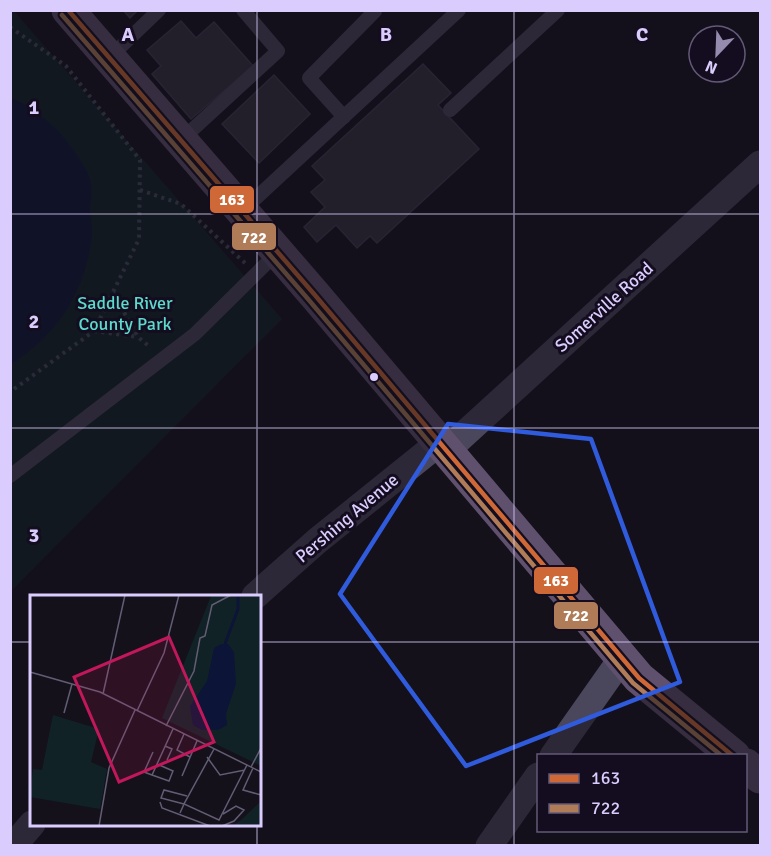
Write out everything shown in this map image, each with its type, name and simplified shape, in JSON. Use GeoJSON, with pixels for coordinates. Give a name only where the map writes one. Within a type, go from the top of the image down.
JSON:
{"type":"FeatureCollection","features":[{"type":"Feature","properties":{"kind":"main road"},"geometry":{"type":"LineString","coordinates":[[68,10],[242,212],[267,263],[443,446],[639,678],[732,754]]}},
{"type":"Feature","properties":{"kind":"main road"},"geometry":{"type":"LineString","coordinates":[[747,766],[760,777]]}},
{"type":"Feature","properties":{"kind":"street","name":"Somerville Road"},"geometry":{"type":"LineString","coordinates":[[443,446],[760,164]]}},
{"type":"Feature","properties":{"kind":"street","name":"Pershing Avenue"},"geometry":{"type":"LineString","coordinates":[[257,595],[317,541],[443,446]]}},
{"type":"Feature","properties":{"kind":"street"},"geometry":{"type":"LineString","coordinates":[[554,754],[622,658]]}},
{"type":"Feature","properties":{"kind":"street"},"geometry":{"type":"LineString","coordinates":[[489,846],[537,777]]}},
{"type":"Feature","properties":{"kind":"street"},"geometry":{"type":"LineString","coordinates":[[13,846],[31,826]]}},
{"type":"Feature","properties":{"kind":"lane"},"geometry":{"type":"LineString","coordinates":[[109,58],[159,10]]}},
{"type":"Feature","properties":{"kind":"lane"},"geometry":{"type":"LineString","coordinates":[[180,141],[278,51],[243,10]]}},
{"type":"Feature","properties":{"kind":"lane"},"geometry":{"type":"LineString","coordinates":[[450,110],[558,10]]}},
{"type":"Feature","properties":{"kind":"lane"},"geometry":{"type":"LineString","coordinates":[[344,117],[309,78],[375,11]]}},
{"type":"Feature","properties":{"kind":"lane"},"geometry":{"type":"LineString","coordinates":[[242,212],[455,12]]}},
{"type":"Feature","properties":{"kind":"lane"},"geometry":{"type":"LineString","coordinates":[[10,476],[195,334],[267,263]]}},
{"type":"Feature","properties":{"kind":"path"},"geometry":{"type":"LineString","coordinates":[[10,27],[66,66],[140,160],[139,239],[94,331],[10,392]]}},
{"type":"Feature","properties":{"kind":"path"},"geometry":{"type":"LineString","coordinates":[[140,190],[181,204],[229,247],[267,263]]}},
{"type":"Feature","properties":{"kind":"path"},"geometry":{"type":"LineString","coordinates":[[113,292],[138,338],[164,358]]}},
{"type":"Feature","properties":{"kind":"path"},"geometry":{"type":"LineString","coordinates":[[94,331],[138,338]]}},
{"type":"Feature","properties":{"kind":"highlighted area"},"geometry":{"type":"Polygon","coordinates":[[[448,424],[591,439],[680,682],[466,766],[340,594],[448,424]]]}},
{"type":"Feature","properties":{"kind":"green space","name":"Saddle River County Park"},"geometry":{"type":"Polygon","coordinates":[[[13,10],[282,319],[11,591],[10,11],[13,10]]]}},
{"type":"Feature","properties":{"kind":"water"},"geometry":{"type":"Polygon","coordinates":[[[11,98],[30,108],[54,127],[82,163],[91,183],[92,234],[82,279],[65,312],[41,341],[11,364],[11,98]]]}},
{"type":"Feature","properties":{"kind":"building"},"geometry":{"type":"Polygon","coordinates":[[[123,10],[138,10],[130,18],[123,10]]]}},
{"type":"Feature","properties":{"kind":"building"},"geometry":{"type":"Polygon","coordinates":[[[181,21],[196,38],[214,22],[253,66],[191,119],[152,74],[161,66],[147,50],[181,21]]]}},
{"type":"Feature","properties":{"kind":"building"},"geometry":{"type":"Polygon","coordinates":[[[423,64],[451,93],[438,105],[479,149],[377,243],[370,236],[357,248],[336,225],[317,242],[304,227],[325,207],[311,192],[325,180],[312,166],[423,64]]]}},
{"type":"Feature","properties":{"kind":"building"},"geometry":{"type":"Polygon","coordinates":[[[274,75],[310,114],[259,163],[222,124],[274,75]]]}},
{"type":"Feature","properties":{"kind":"transit line","name":"163"},"geometry":{"type":"LineString","coordinates":[[68,10],[314,294],[639,678],[731,754]]}},
{"type":"Feature","properties":{"kind":"transit line","name":"722"},"geometry":{"type":"LineString","coordinates":[[62,15],[308,299],[633,683],[720,754]]}}]}
